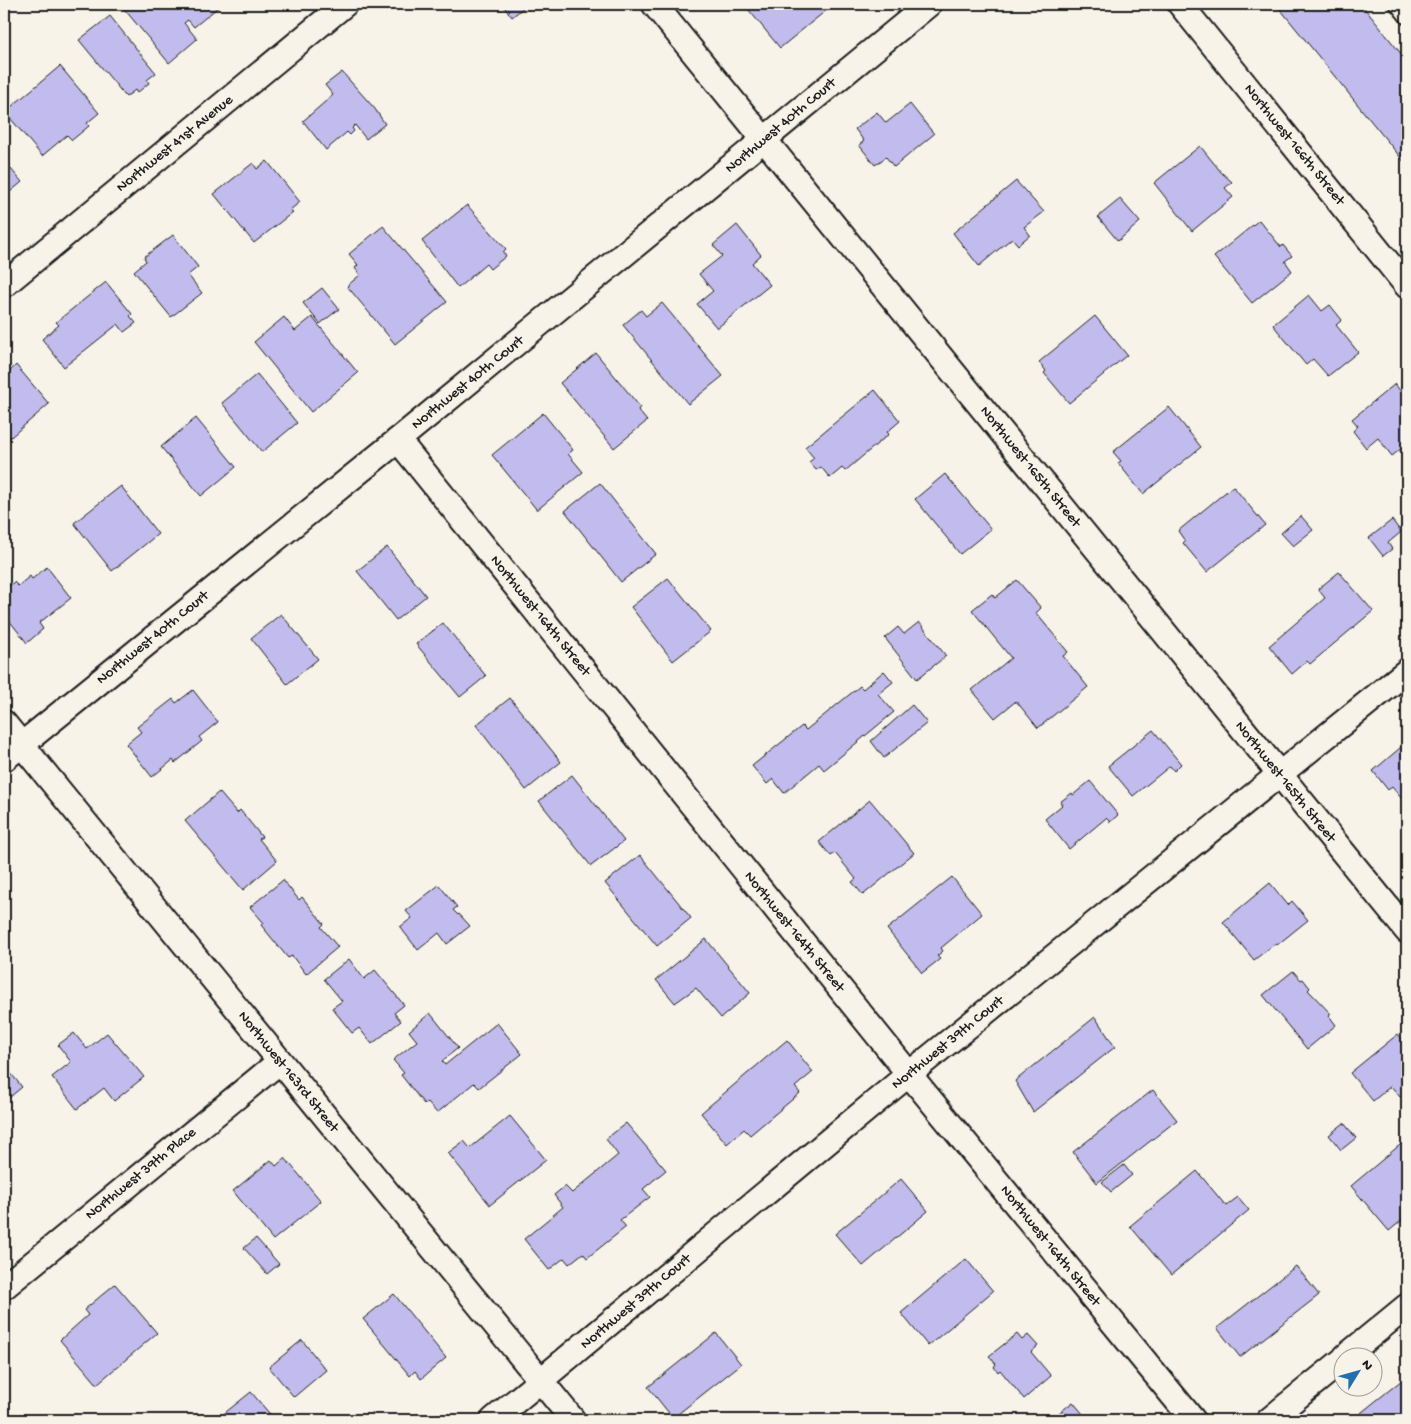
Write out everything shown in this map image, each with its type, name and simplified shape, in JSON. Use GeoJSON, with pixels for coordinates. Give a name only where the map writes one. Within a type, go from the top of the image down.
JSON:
{"type":"FeatureCollection","features":[{"type":"Feature","properties":{"kind":"street","name":"Northwest 41st Avenue"},"geometry":{"type":"LineString","coordinates":[[4,285],[345,4]]}},
{"type":"Feature","properties":{"kind":"street","name":"Northwest 165th Street"},"geometry":{"type":"LineString","coordinates":[[654,4],[1279,775],[1407,930]]}},
{"type":"Feature","properties":{"kind":"street","name":"Northwest 40th Court"},"geometry":{"type":"LineString","coordinates":[[13,752],[398,440],[929,4]]}},
{"type":"Feature","properties":{"kind":"street","name":"Northwest 166th Street"},"geometry":{"type":"LineString","coordinates":[[1180,4],[1407,286]]}},
{"type":"Feature","properties":{"kind":"street","name":"Northwest 164th Street"},"geometry":{"type":"LineString","coordinates":[[398,440],[909,1074],[1193,1420]]}},
{"type":"Feature","properties":{"kind":"street","name":"Northwest 39th Court"},"geometry":{"type":"LineString","coordinates":[[493,1420],[909,1074],[1407,671]]}},
{"type":"Feature","properties":{"kind":"street","name":"Northwest 163rd Street"},"geometry":{"type":"LineString","coordinates":[[4,723],[13,752],[279,1062],[573,1420]]}},
{"type":"Feature","properties":{"kind":"street","name":"Northwest 39th Place"},"geometry":{"type":"LineString","coordinates":[[4,1287],[279,1062]]}},
{"type":"Feature","properties":{"kind":"street"},"geometry":{"type":"LineString","coordinates":[[1359,1346],[1407,1306]]}},
{"type":"Feature","properties":{"kind":"street"},"geometry":{"type":"LineString","coordinates":[[1269,1420],[1334,1367]]}},
{"type":"Feature","properties":{"kind":"lane"},"geometry":{"type":"LineString","coordinates":[[1396,4],[1407,18]]}},
{"type":"Feature","properties":{"kind":"building"},"geometry":{"type":"Polygon","coordinates":[[[120,4],[222,4],[194,27],[188,20],[184,23],[197,39],[169,63],[120,4]]]}},
{"type":"Feature","properties":{"kind":"building"},"geometry":{"type":"Polygon","coordinates":[[[502,4],[528,4],[512,17],[502,4]]]}},
{"type":"Feature","properties":{"kind":"building"},"geometry":{"type":"Polygon","coordinates":[[[755,4],[834,4],[780,48],[748,9],[755,4]]]}},
{"type":"Feature","properties":{"kind":"building"},"geometry":{"type":"Polygon","coordinates":[[[1276,4],[1361,4],[1407,61],[1407,161],[1405,163],[1276,4]]]}},
{"type":"Feature","properties":{"kind":"building"},"geometry":{"type":"Polygon","coordinates":[[[110,16],[156,73],[147,80],[149,83],[137,93],[135,90],[126,97],[79,40],[110,16]]]}},
{"type":"Feature","properties":{"kind":"building"},"geometry":{"type":"Polygon","coordinates":[[[60,66],[99,113],[87,123],[89,126],[72,140],[67,135],[42,156],[5,112],[60,66]]]}},
{"type":"Feature","properties":{"kind":"building"},"geometry":{"type":"Polygon","coordinates":[[[342,72],[375,109],[385,124],[366,139],[355,125],[352,128],[354,131],[350,135],[347,132],[326,150],[303,121],[333,95],[325,85],[342,72]]]}},
{"type":"Feature","properties":{"kind":"building"},"geometry":{"type":"Polygon","coordinates":[[[910,104],[934,134],[894,167],[886,157],[875,165],[859,145],[864,141],[855,129],[877,112],[886,123],[910,104]]]}},
{"type":"Feature","properties":{"kind":"building"},"geometry":{"type":"Polygon","coordinates":[[[1200,146],[1221,172],[1232,182],[1225,188],[1233,197],[1192,231],[1154,183],[1200,146]]]}},
{"type":"Feature","properties":{"kind":"building"},"geometry":{"type":"Polygon","coordinates":[[[4,161],[22,182],[4,197],[4,161]]]}},
{"type":"Feature","properties":{"kind":"building"},"geometry":{"type":"Polygon","coordinates":[[[267,161],[300,202],[290,210],[293,212],[254,243],[214,194],[253,163],[257,169],[267,161]]]}},
{"type":"Feature","properties":{"kind":"building"},"geometry":{"type":"Polygon","coordinates":[[[1016,181],[1044,212],[1024,227],[1030,235],[1018,245],[1012,238],[979,266],[953,233],[1016,181]]]}},
{"type":"Feature","properties":{"kind":"building"},"geometry":{"type":"Polygon","coordinates":[[[1120,199],[1140,222],[1118,241],[1098,217],[1120,199]]]}},
{"type":"Feature","properties":{"kind":"building"},"geometry":{"type":"Polygon","coordinates":[[[467,205],[506,249],[503,252],[506,256],[490,269],[486,264],[458,288],[422,241],[467,205]]]}},
{"type":"Feature","properties":{"kind":"building"},"geometry":{"type":"Polygon","coordinates":[[[1259,220],[1281,247],[1283,245],[1292,256],[1285,261],[1292,271],[1252,303],[1214,257],[1259,220]]]}},
{"type":"Feature","properties":{"kind":"building"},"geometry":{"type":"Polygon","coordinates":[[[737,225],[761,255],[752,263],[770,285],[717,328],[697,304],[713,291],[699,274],[722,256],[713,245],[737,225]]]}},
{"type":"Feature","properties":{"kind":"building"},"geometry":{"type":"Polygon","coordinates":[[[383,226],[447,302],[395,344],[347,286],[360,275],[355,268],[358,265],[349,254],[383,226]]]}},
{"type":"Feature","properties":{"kind":"building"},"geometry":{"type":"Polygon","coordinates":[[[173,235],[198,267],[188,275],[202,293],[171,317],[134,271],[146,261],[144,257],[173,235]]]}},
{"type":"Feature","properties":{"kind":"building"},"geometry":{"type":"Polygon","coordinates":[[[106,282],[132,314],[130,316],[136,323],[124,332],[118,324],[64,367],[42,339],[59,325],[56,322],[106,282]]]}},
{"type":"Feature","properties":{"kind":"building"},"geometry":{"type":"Polygon","coordinates":[[[322,288],[339,309],[320,324],[303,303],[322,288]]]}},
{"type":"Feature","properties":{"kind":"building"},"geometry":{"type":"Polygon","coordinates":[[[1309,295],[1322,311],[1330,305],[1342,320],[1336,325],[1358,352],[1328,376],[1313,359],[1306,365],[1273,325],[1309,295]]]}},
{"type":"Feature","properties":{"kind":"building"},"geometry":{"type":"Polygon","coordinates":[[[662,303],[723,376],[688,404],[623,325],[641,310],[646,316],[662,303]]]}},
{"type":"Feature","properties":{"kind":"building"},"geometry":{"type":"Polygon","coordinates":[[[1095,316],[1127,355],[1069,403],[1044,373],[1046,371],[1039,362],[1095,316]]]}},
{"type":"Feature","properties":{"kind":"building"},"geometry":{"type":"Polygon","coordinates":[[[284,317],[295,331],[312,317],[358,373],[311,412],[254,342],[284,317]]]}},
{"type":"Feature","properties":{"kind":"building"},"geometry":{"type":"Polygon","coordinates":[[[596,353],[640,407],[638,410],[647,421],[614,448],[560,383],[596,353]]]}},
{"type":"Feature","properties":{"kind":"building"},"geometry":{"type":"Polygon","coordinates":[[[16,365],[49,404],[4,443],[4,368],[8,373],[16,365]]]}},
{"type":"Feature","properties":{"kind":"building"},"geometry":{"type":"Polygon","coordinates":[[[257,374],[297,423],[262,452],[222,403],[257,374]]]}},
{"type":"Feature","properties":{"kind":"building"},"geometry":{"type":"Polygon","coordinates":[[[1395,384],[1407,400],[1402,405],[1407,412],[1407,444],[1392,456],[1378,438],[1366,448],[1353,431],[1358,426],[1352,419],[1395,384]]]}},
{"type":"Feature","properties":{"kind":"building"},"geometry":{"type":"Polygon","coordinates":[[[875,390],[900,421],[887,432],[889,434],[845,471],[842,468],[830,478],[821,467],[816,470],[809,462],[814,458],[805,447],[875,390]]]}},
{"type":"Feature","properties":{"kind":"building"},"geometry":{"type":"Polygon","coordinates":[[[1169,407],[1201,447],[1143,494],[1118,463],[1121,461],[1113,452],[1169,407]]]}},
{"type":"Feature","properties":{"kind":"building"},"geometry":{"type":"Polygon","coordinates":[[[543,413],[573,450],[568,454],[583,472],[537,510],[492,455],[543,413]]]}},
{"type":"Feature","properties":{"kind":"building"},"geometry":{"type":"Polygon","coordinates":[[[196,418],[236,467],[201,496],[161,447],[196,418]]]}},
{"type":"Feature","properties":{"kind":"building"},"geometry":{"type":"Polygon","coordinates":[[[945,474],[991,529],[960,554],[915,499],[945,474]]]}},
{"type":"Feature","properties":{"kind":"building"},"geometry":{"type":"Polygon","coordinates":[[[600,483],[656,554],[621,582],[565,511],[600,483]]]}},
{"type":"Feature","properties":{"kind":"building"},"geometry":{"type":"Polygon","coordinates":[[[121,486],[158,534],[112,571],[74,523],[121,486]]]}},
{"type":"Feature","properties":{"kind":"building"},"geometry":{"type":"Polygon","coordinates":[[[1233,486],[1265,525],[1207,572],[1183,543],[1185,541],[1178,531],[1233,486]]]}},
{"type":"Feature","properties":{"kind":"building"},"geometry":{"type":"Polygon","coordinates":[[[1301,516],[1313,530],[1293,546],[1281,533],[1301,516]]]}},
{"type":"Feature","properties":{"kind":"building"},"geometry":{"type":"Polygon","coordinates":[[[1392,520],[1401,532],[1388,543],[1392,549],[1383,556],[1369,538],[1392,520]]]}},
{"type":"Feature","properties":{"kind":"building"},"geometry":{"type":"Polygon","coordinates":[[[387,547],[426,596],[396,620],[357,571],[387,547]]]}},
{"type":"Feature","properties":{"kind":"building"},"geometry":{"type":"Polygon","coordinates":[[[47,567],[71,598],[39,623],[43,629],[27,643],[4,614],[4,590],[14,582],[18,586],[30,576],[32,579],[47,567]]]}},
{"type":"Feature","properties":{"kind":"building"},"geometry":{"type":"Polygon","coordinates":[[[1339,572],[1373,611],[1310,664],[1307,661],[1292,674],[1269,646],[1325,598],[1318,589],[1339,572]]]}},
{"type":"Feature","properties":{"kind":"building"},"geometry":{"type":"Polygon","coordinates":[[[668,578],[711,631],[673,661],[631,607],[668,578]]]}},
{"type":"Feature","properties":{"kind":"building"},"geometry":{"type":"Polygon","coordinates":[[[1017,580],[1041,608],[1036,613],[1068,652],[1063,656],[1088,687],[1038,728],[1016,701],[995,718],[972,690],[1011,658],[972,610],[992,594],[995,598],[1017,580]]]}},
{"type":"Feature","properties":{"kind":"building"},"geometry":{"type":"Polygon","coordinates":[[[281,614],[318,659],[287,684],[251,638],[281,614]]]}},
{"type":"Feature","properties":{"kind":"building"},"geometry":{"type":"Polygon","coordinates":[[[919,622],[946,656],[917,679],[885,638],[898,627],[904,634],[919,622]]]}},
{"type":"Feature","properties":{"kind":"building"},"geometry":{"type":"Polygon","coordinates":[[[443,623],[486,676],[460,697],[416,644],[443,623]]]}},
{"type":"Feature","properties":{"kind":"building"},"geometry":{"type":"Polygon","coordinates":[[[884,671],[893,682],[878,694],[894,712],[824,770],[819,764],[784,793],[773,779],[767,784],[752,766],[802,726],[806,730],[860,686],[863,689],[884,671]]]}},
{"type":"Feature","properties":{"kind":"building"},"geometry":{"type":"Polygon","coordinates":[[[193,690],[218,722],[199,737],[202,741],[175,763],[173,760],[152,777],[126,744],[141,732],[137,727],[173,699],[176,703],[193,690]]]}},
{"type":"Feature","properties":{"kind":"building"},"geometry":{"type":"Polygon","coordinates":[[[510,698],[561,762],[526,790],[476,725],[510,698]]]}},
{"type":"Feature","properties":{"kind":"building"},"geometry":{"type":"Polygon","coordinates":[[[912,705],[927,723],[884,758],[871,741],[912,705]]]}},
{"type":"Feature","properties":{"kind":"building"},"geometry":{"type":"Polygon","coordinates":[[[1153,730],[1181,764],[1174,771],[1170,766],[1133,796],[1108,766],[1153,730]]]}},
{"type":"Feature","properties":{"kind":"building"},"geometry":{"type":"Polygon","coordinates":[[[1407,742],[1407,805],[1392,787],[1388,790],[1373,771],[1407,742]]]}},
{"type":"Feature","properties":{"kind":"building"},"geometry":{"type":"Polygon","coordinates":[[[572,775],[624,841],[591,866],[539,801],[572,775]]]}},
{"type":"Feature","properties":{"kind":"building"},"geometry":{"type":"Polygon","coordinates":[[[1090,781],[1118,815],[1110,822],[1106,818],[1069,849],[1045,819],[1062,805],[1060,802],[1072,793],[1073,795],[1090,781]]]}},
{"type":"Feature","properties":{"kind":"building"},"geometry":{"type":"Polygon","coordinates":[[[219,792],[237,813],[240,810],[262,837],[259,839],[277,861],[243,890],[185,821],[219,792]]]}},
{"type":"Feature","properties":{"kind":"building"},"geometry":{"type":"Polygon","coordinates":[[[870,800],[914,853],[863,895],[852,882],[856,879],[835,853],[831,856],[819,842],[870,800]]]}},
{"type":"Feature","properties":{"kind":"building"},"geometry":{"type":"Polygon","coordinates":[[[640,855],[691,918],[657,946],[605,883],[640,855]]]}},
{"type":"Feature","properties":{"kind":"building"},"geometry":{"type":"Polygon","coordinates":[[[952,877],[982,914],[941,948],[943,951],[937,956],[940,959],[922,973],[887,929],[952,877]]]}},
{"type":"Feature","properties":{"kind":"building"},"geometry":{"type":"Polygon","coordinates":[[[283,880],[299,900],[302,897],[324,924],[321,927],[338,947],[306,974],[292,956],[288,958],[261,925],[264,923],[250,907],[283,880]]]}},
{"type":"Feature","properties":{"kind":"building"},"geometry":{"type":"Polygon","coordinates":[[[1270,883],[1288,905],[1292,901],[1308,920],[1277,945],[1276,943],[1254,960],[1223,922],[1270,883]]]}},
{"type":"Feature","properties":{"kind":"building"},"geometry":{"type":"Polygon","coordinates":[[[439,885],[457,907],[453,910],[470,926],[447,944],[439,933],[418,950],[400,927],[412,918],[406,911],[439,885]]]}},
{"type":"Feature","properties":{"kind":"building"},"geometry":{"type":"Polygon","coordinates":[[[706,939],[750,993],[721,1018],[696,988],[675,1003],[656,980],[706,939]]]}},
{"type":"Feature","properties":{"kind":"building"},"geometry":{"type":"Polygon","coordinates":[[[349,959],[364,979],[375,970],[404,1005],[394,1013],[401,1021],[372,1044],[359,1028],[352,1033],[332,1008],[342,1001],[324,979],[349,959]]]}},
{"type":"Feature","properties":{"kind":"building"},"geometry":{"type":"Polygon","coordinates":[[[1293,971],[1301,980],[1303,979],[1310,988],[1308,990],[1331,1014],[1329,1016],[1336,1025],[1307,1049],[1263,995],[1293,971]]]}},
{"type":"Feature","properties":{"kind":"building"},"geometry":{"type":"Polygon","coordinates":[[[430,1013],[458,1048],[442,1061],[445,1065],[497,1023],[522,1054],[479,1088],[474,1083],[437,1113],[427,1102],[424,1104],[401,1075],[404,1073],[393,1060],[417,1041],[409,1031],[430,1013]]]}},
{"type":"Feature","properties":{"kind":"building"},"geometry":{"type":"Polygon","coordinates":[[[1095,1017],[1115,1047],[1033,1112],[1015,1081],[1095,1017]]]}},
{"type":"Feature","properties":{"kind":"building"},"geometry":{"type":"Polygon","coordinates":[[[74,1033],[87,1049],[107,1033],[144,1077],[114,1101],[104,1088],[77,1109],[52,1077],[71,1062],[58,1045],[74,1033]]]}},
{"type":"Feature","properties":{"kind":"building"},"geometry":{"type":"Polygon","coordinates":[[[1398,1034],[1407,1045],[1407,1091],[1400,1097],[1391,1086],[1373,1101],[1350,1073],[1398,1034]]]}},
{"type":"Feature","properties":{"kind":"building"},"geometry":{"type":"Polygon","coordinates":[[[787,1040],[813,1072],[795,1087],[800,1093],[750,1135],[744,1129],[727,1144],[701,1113],[787,1040]]]}},
{"type":"Feature","properties":{"kind":"building"},"geometry":{"type":"Polygon","coordinates":[[[4,1065],[22,1087],[4,1102],[4,1065]]]}},
{"type":"Feature","properties":{"kind":"building"},"geometry":{"type":"Polygon","coordinates":[[[1153,1090],[1177,1120],[1097,1183],[1073,1152],[1153,1090]]]}},
{"type":"Feature","properties":{"kind":"building"},"geometry":{"type":"Polygon","coordinates":[[[510,1116],[546,1160],[490,1205],[448,1153],[464,1141],[470,1148],[510,1116]]]}},
{"type":"Feature","properties":{"kind":"building"},"geometry":{"type":"Polygon","coordinates":[[[626,1123],[666,1170],[643,1189],[650,1197],[620,1220],[626,1227],[587,1258],[583,1253],[569,1264],[564,1258],[549,1270],[524,1239],[563,1207],[554,1195],[565,1186],[572,1193],[618,1155],[606,1139],[626,1123]]]}},
{"type":"Feature","properties":{"kind":"building"},"geometry":{"type":"Polygon","coordinates":[[[1344,1123],[1356,1138],[1341,1150],[1329,1135],[1344,1123]]]}},
{"type":"Feature","properties":{"kind":"building"},"geometry":{"type":"Polygon","coordinates":[[[1407,1139],[1407,1216],[1389,1231],[1351,1186],[1407,1139]]]}},
{"type":"Feature","properties":{"kind":"building"},"geometry":{"type":"Polygon","coordinates":[[[285,1158],[321,1201],[273,1240],[233,1191],[271,1160],[276,1166],[285,1158]]]}},
{"type":"Feature","properties":{"kind":"building"},"geometry":{"type":"Polygon","coordinates":[[[1124,1165],[1132,1175],[1111,1192],[1102,1182],[1124,1165]]]}},
{"type":"Feature","properties":{"kind":"building"},"geometry":{"type":"Polygon","coordinates":[[[1197,1171],[1226,1206],[1238,1197],[1249,1210],[1171,1275],[1130,1226],[1197,1171]]]}},
{"type":"Feature","properties":{"kind":"building"},"geometry":{"type":"Polygon","coordinates":[[[901,1179],[928,1211],[863,1266],[835,1234],[901,1179]]]}},
{"type":"Feature","properties":{"kind":"building"},"geometry":{"type":"Polygon","coordinates":[[[256,1238],[279,1264],[267,1274],[244,1248],[256,1238]]]}},
{"type":"Feature","properties":{"kind":"building"},"geometry":{"type":"Polygon","coordinates":[[[966,1259],[993,1291],[928,1346],[901,1313],[966,1259]]]}},
{"type":"Feature","properties":{"kind":"building"},"geometry":{"type":"Polygon","coordinates":[[[1296,1266],[1319,1295],[1240,1357],[1217,1328],[1296,1266]]]}},
{"type":"Feature","properties":{"kind":"building"},"geometry":{"type":"Polygon","coordinates":[[[115,1284],[157,1333],[97,1384],[60,1340],[88,1315],[84,1310],[115,1284]]]}},
{"type":"Feature","properties":{"kind":"building"},"geometry":{"type":"Polygon","coordinates":[[[394,1294],[446,1358],[421,1379],[415,1371],[410,1376],[363,1319],[394,1294]]]}},
{"type":"Feature","properties":{"kind":"building"},"geometry":{"type":"Polygon","coordinates":[[[716,1333],[741,1364],[673,1418],[648,1387],[716,1333]]]}},
{"type":"Feature","properties":{"kind":"building"},"geometry":{"type":"Polygon","coordinates":[[[1017,1334],[1022,1340],[1028,1335],[1038,1346],[1031,1352],[1051,1376],[1024,1399],[1000,1370],[998,1372],[994,1367],[996,1364],[989,1356],[1017,1334]]]}},
{"type":"Feature","properties":{"kind":"building"},"geometry":{"type":"Polygon","coordinates":[[[302,1340],[326,1370],[294,1397],[269,1367],[302,1340]]]}},
{"type":"Feature","properties":{"kind":"building"},"geometry":{"type":"Polygon","coordinates":[[[1407,1376],[1407,1420],[1352,1420],[1384,1396],[1407,1376]]]}},
{"type":"Feature","properties":{"kind":"building"},"geometry":{"type":"Polygon","coordinates":[[[251,1392],[275,1420],[216,1420],[251,1392]]]}},
{"type":"Feature","properties":{"kind":"building"},"geometry":{"type":"Polygon","coordinates":[[[1073,1402],[1088,1420],[1050,1420],[1073,1402]]]}}]}
